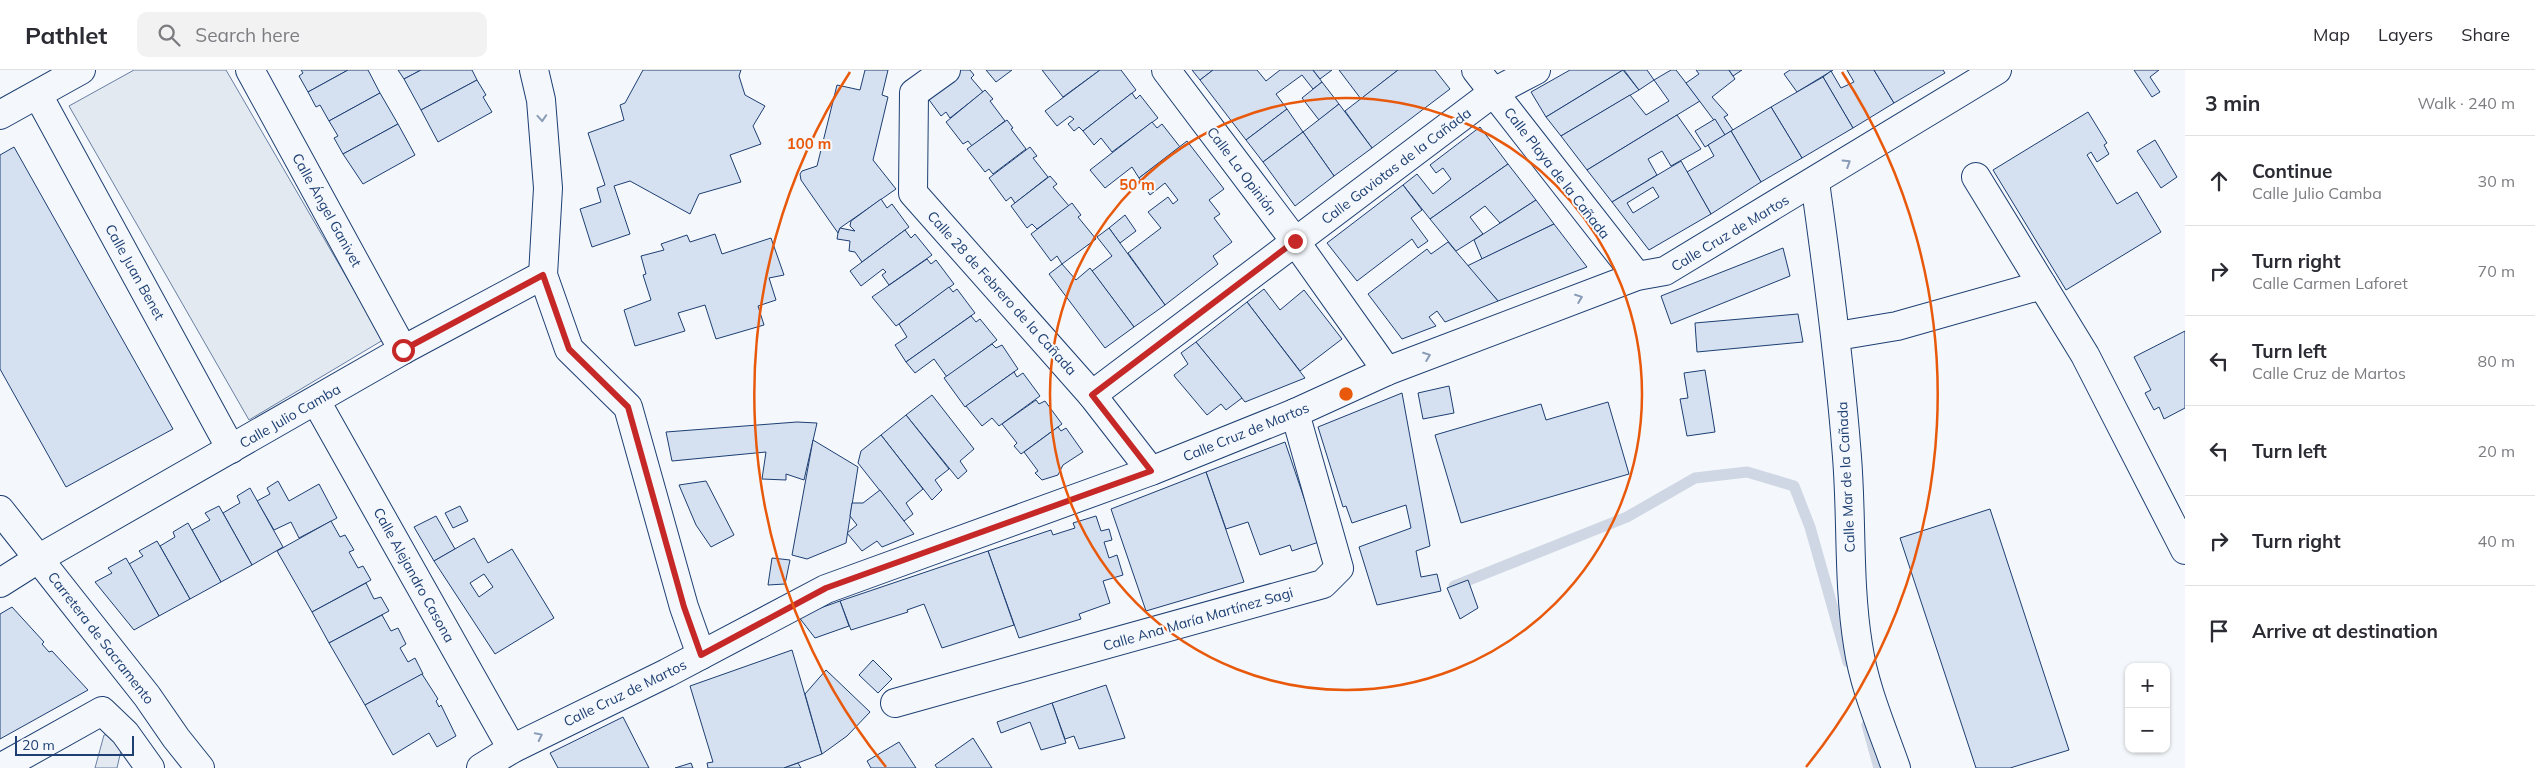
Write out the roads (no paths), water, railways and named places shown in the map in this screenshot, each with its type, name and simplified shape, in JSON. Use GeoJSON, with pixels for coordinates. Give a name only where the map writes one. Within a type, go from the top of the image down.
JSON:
{"type":"FeatureCollection","features":[{"type":"Feature","properties":{"kind":"street"},"geometry":{"type":"LineString","coordinates":[[0,115],[80,70]]}},
{"type":"Feature","properties":{"kind":"street","name":"Calle Ángel Ganivet"},"geometry":{"type":"LineString","coordinates":[[250,70],[403,350]]}},
{"type":"Feature","properties":{"kind":"street"},"geometry":{"type":"LineString","coordinates":[[534,70],[541,100],[548,188],[543,275],[569,349],[628,407],[684,607],[701,655]]}},
{"type":"Feature","properties":{"kind":"street","name":"Calle 28 de Febrero de la Cañada"},"geometry":{"type":"LineString","coordinates":[[946,70],[914,94],[913,193],[1092,395],[1151,471]]}},
{"type":"Feature","properties":{"kind":"street","name":"Calle La Opinión"},"geometry":{"type":"LineString","coordinates":[[1166,70],[1295,241],[1387,370]]}},
{"type":"Feature","properties":{"kind":"street","name":"Calle Playa de la Cañada"},"geometry":{"type":"LineString","coordinates":[[1476,70],[1637,276]]}},
{"type":"Feature","properties":{"kind":"street","name":"Calle Gaviotas de la Cañada"},"geometry":{"type":"LineString","coordinates":[[1092,395],[1494,92],[1536,70]]}},
{"type":"Feature","properties":{"kind":"street","name":"Calle Cruz de Martos"},"geometry":{"type":"LineString","coordinates":[[481,768],[512,749],[701,655],[826,588],[1151,471],[1295,413],[1387,370],[1637,276],[1665,272],[1997,70]]}},
{"type":"Feature","properties":{"kind":"street","name":"Calle Juan Benet"},"geometry":{"type":"LineString","coordinates":[[38,95],[231,449]]}},
{"type":"Feature","properties":{"kind":"street"},"geometry":{"type":"LineString","coordinates":[[1976,177],[2085,355],[2185,550]]}},
{"type":"Feature","properties":{"kind":"street","name":"Calle Mar de la Cañada"},"geometry":{"type":"LineString","coordinates":[[1815,182],[1837,336],[1848,459],[1851,586],[1857,645],[1864,676],[1896,768]]}},
{"type":"Feature","properties":{"kind":"street","name":"Calle Julio Camba"},"geometry":{"type":"LineString","coordinates":[[0,583],[38,558],[403,350],[543,275]]}},
{"type":"Feature","properties":{"kind":"street"},"geometry":{"type":"LineString","coordinates":[[1837,336],[1897,326],[2042,285]]}},
{"type":"Feature","properties":{"kind":"street","name":"Calle Alejandro Casona"},"geometry":{"type":"LineString","coordinates":[[316,401],[512,749]]}},
{"type":"Feature","properties":{"kind":"street","name":"Calle Ana María Martínez Sagi"},"geometry":{"type":"LineString","coordinates":[[895,703],[1323,584],[1339,568],[1295,413]]}},
{"type":"Feature","properties":{"kind":"street","name":"Carretera de Sacramento"},"geometry":{"type":"LineString","coordinates":[[0,510],[148,696],[176,738],[200,768]]}},
{"type":"Feature","properties":{"kind":"street"},"geometry":{"type":"LineString","coordinates":[[23,768],[148,696]]}},
{"type":"Feature","properties":{"kind":"street"},"geometry":{"type":"LineString","coordinates":[[0,768],[102,711],[125,733],[150,768]]}},
{"type":"Feature","properties":{"kind":"waterway"},"geometry":{"type":"LineString","coordinates":[[1454,586],[1627,517],[1695,478],[1747,472],[1794,486],[1810,527],[1848,662]]}},
{"type":"Feature","properties":{"kind":"waterway"},"geometry":{"type":"LineString","coordinates":[[1867,725],[1879,768]]}}]}
